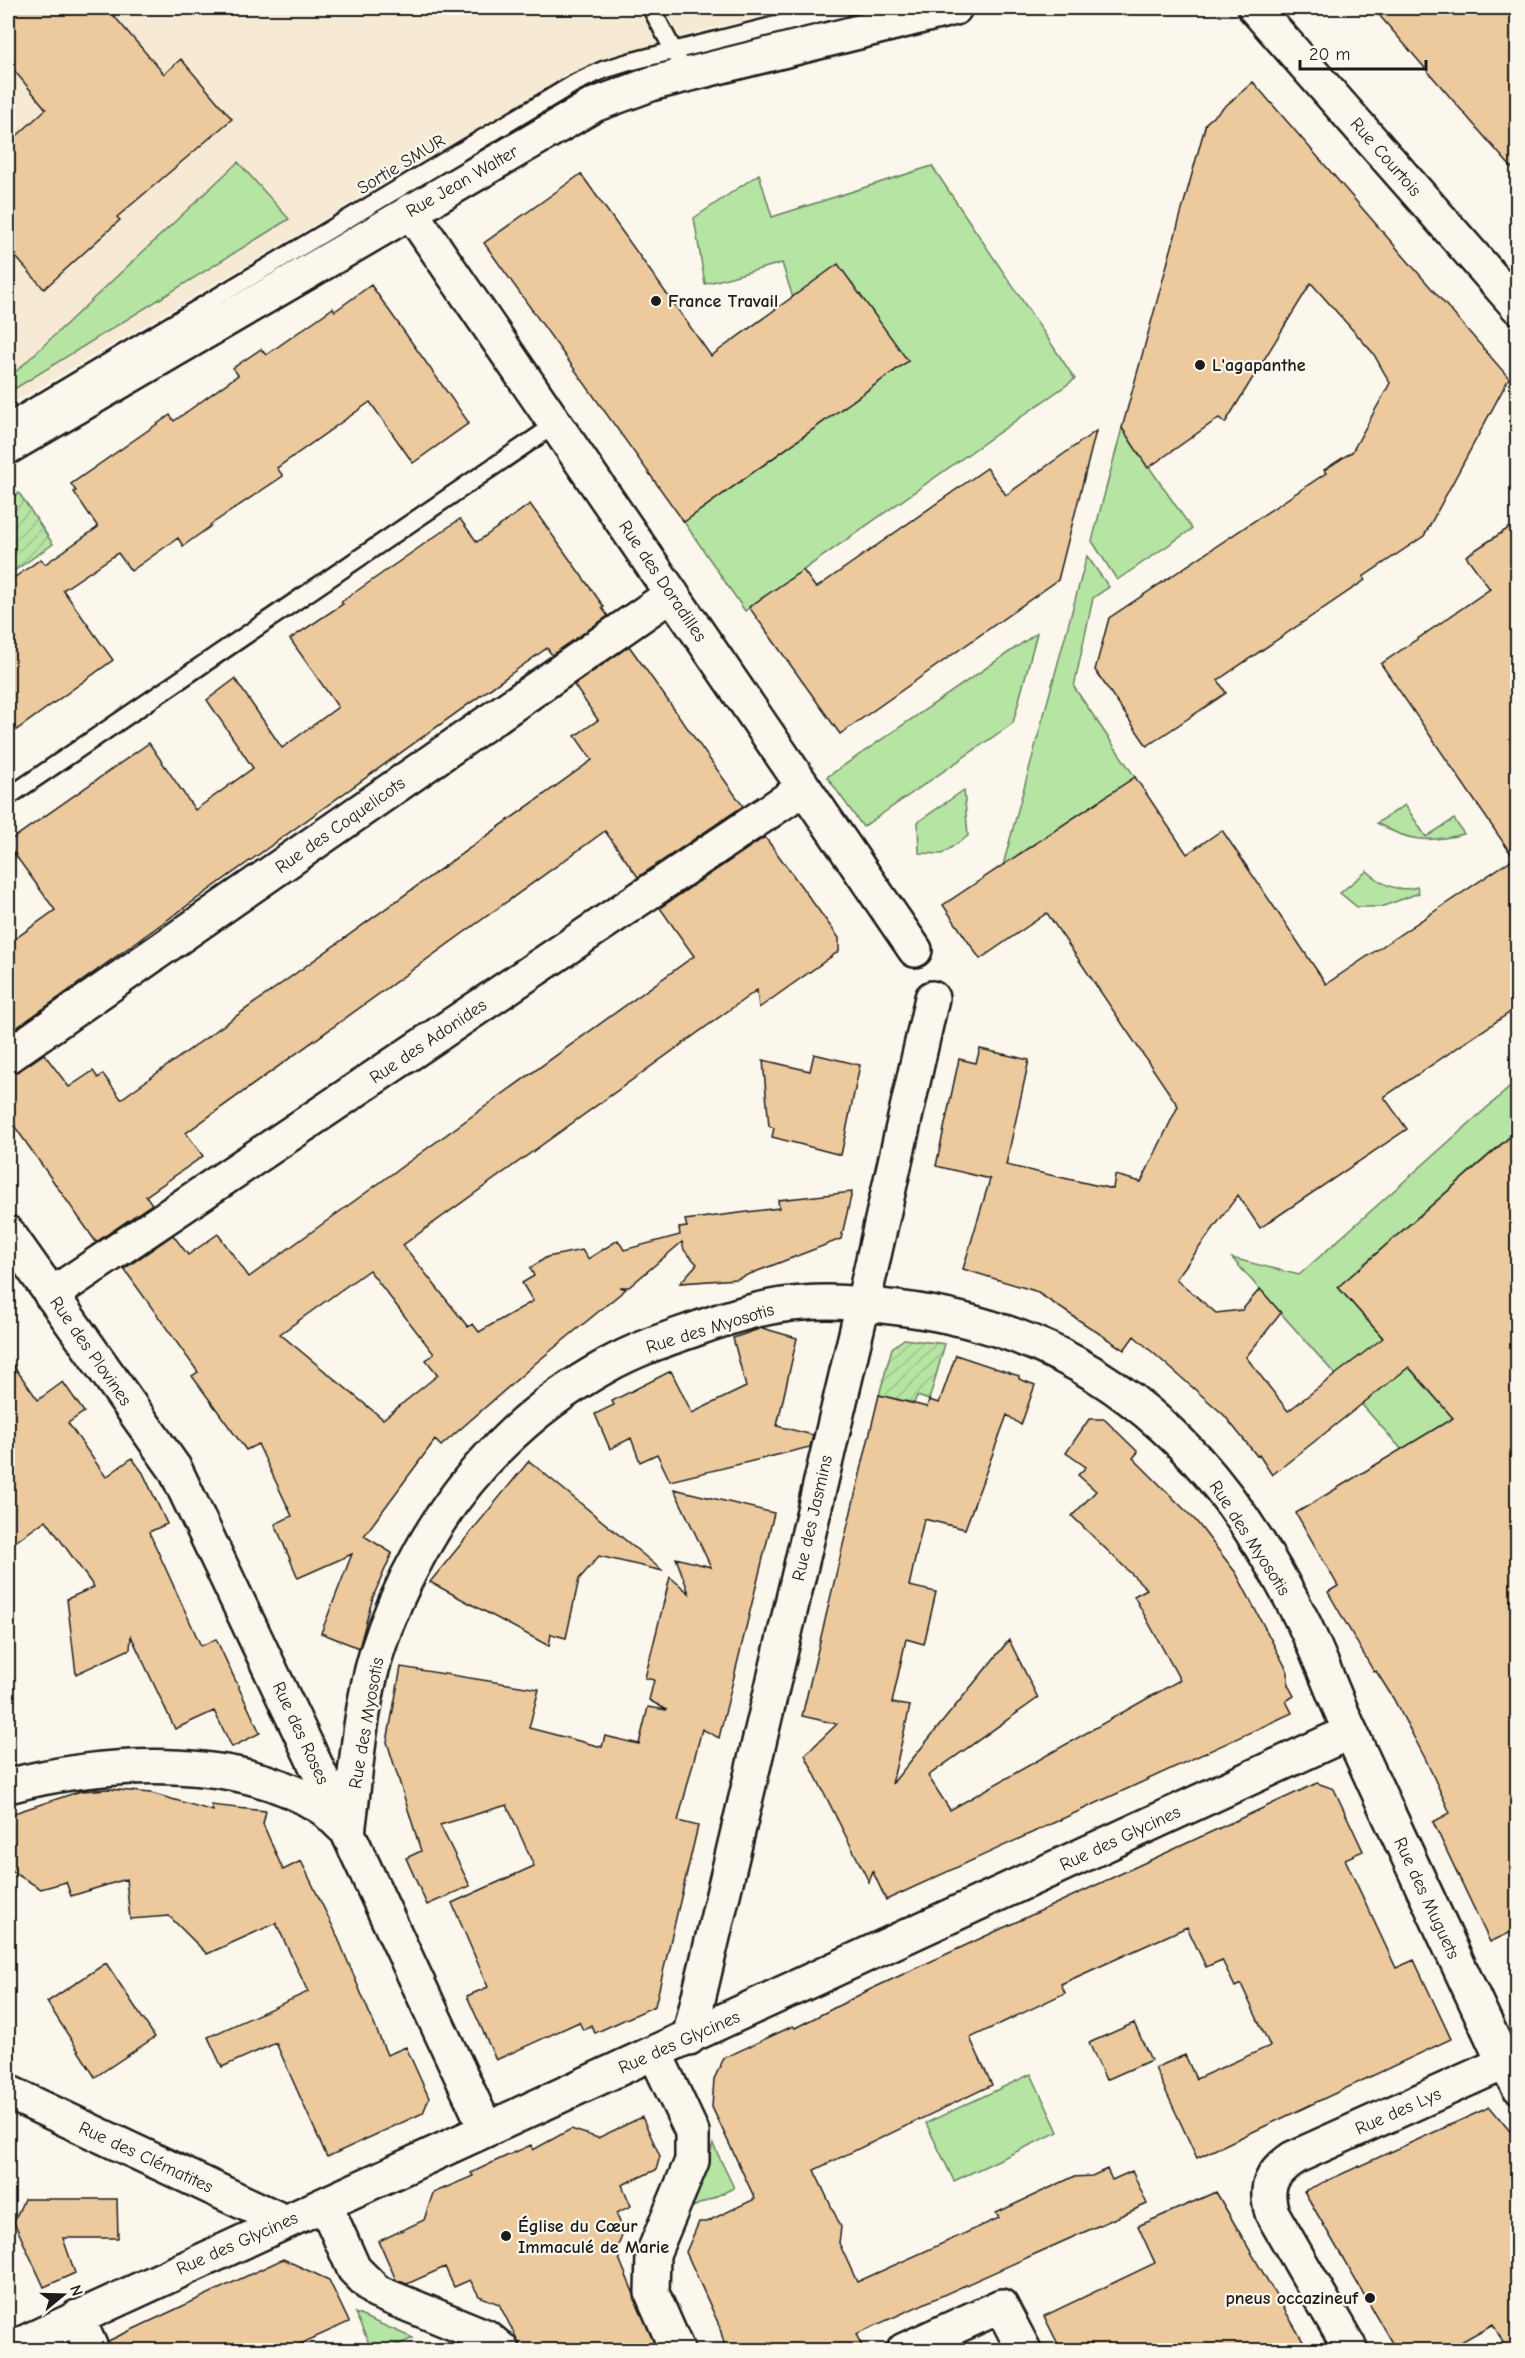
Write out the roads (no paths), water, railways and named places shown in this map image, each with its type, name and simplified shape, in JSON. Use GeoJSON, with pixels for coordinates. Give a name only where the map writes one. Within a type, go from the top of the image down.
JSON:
{"type":"FeatureCollection","features":[{"type":"Feature","properties":{"kind":"street","name":"Rue Jean Walter"},"geometry":{"type":"LineString","coordinates":[[8,447],[594,105],[644,86],[681,64],[955,8]]}},
{"type":"Feature","properties":{"kind":"street","name":"Rue Courtois"},"geometry":{"type":"LineString","coordinates":[[1255,8],[1518,308]]}},
{"type":"Feature","properties":{"kind":"street","name":"Rue des Doradilles"},"geometry":{"type":"LineString","coordinates":[[410,211],[915,950]]}},
{"type":"Feature","properties":{"kind":"street","name":"Rue des Coquelicots"},"geometry":{"type":"LineString","coordinates":[[8,1056],[672,594]]}},
{"type":"Feature","properties":{"kind":"street","name":"Rue des Adonides"},"geometry":{"type":"LineString","coordinates":[[51,1294],[804,788]]}},
{"type":"Feature","properties":{"kind":"street","name":"Rue des Jasmins"},"geometry":{"type":"LineString","coordinates":[[689,2038],[863,1304],[932,998]]}},
{"type":"Feature","properties":{"kind":"street","name":"Rue des Plovines"},"geometry":{"type":"LineString","coordinates":[[8,1233],[175,1469]]}},
{"type":"Feature","properties":{"kind":"street","name":"Rue des Myosotis"},"geometry":{"type":"LineString","coordinates":[[348,1833],[368,1693],[376,1656],[409,1575],[438,1523],[459,1492],[507,1438],[542,1408],[585,1379],[627,1356],[722,1320],[775,1306],[813,1302],[863,1304],[936,1314],[1010,1332],[1078,1363],[1108,1383],[1165,1429],[1218,1486],[1266,1557],[1305,1626],[1350,1732]]}},
{"type":"Feature","properties":{"kind":"street","name":"Rue des Roses"},"geometry":{"type":"LineString","coordinates":[[175,1469],[486,2129]]}},
{"type":"Feature","properties":{"kind":"street","name":"Rue des Glycines"},"geometry":{"type":"LineString","coordinates":[[8,2350],[1350,1732]]}},
{"type":"Feature","properties":{"kind":"street","name":"Rue des Muguets"},"geometry":{"type":"LineString","coordinates":[[1350,1732],[1511,2075]]}},
{"type":"Feature","properties":{"kind":"street"},"geometry":{"type":"LineString","coordinates":[[8,1786],[97,1768],[169,1766],[197,1769],[259,1781],[298,1794],[321,1807],[348,1833]]}},
{"type":"Feature","properties":{"kind":"street"},"geometry":{"type":"LineString","coordinates":[[655,2053],[692,2132],[692,2162],[653,2254],[652,2293],[677,2350]]}},
{"type":"Feature","properties":{"kind":"street","name":"Rue des Lys"},"geometry":{"type":"LineString","coordinates":[[1351,2350],[1272,2213],[1267,2198],[1271,2181],[1280,2167],[1293,2158],[1511,2075]]}},
{"type":"Feature","properties":{"kind":"street","name":"Rue des Clématites"},"geometry":{"type":"LineString","coordinates":[[8,2092],[285,2222]]}},
{"type":"Feature","properties":{"kind":"street"},"geometry":{"type":"LineString","coordinates":[[325,2204],[354,2270],[377,2292],[485,2336],[502,2350]]}},
{"type":"Feature","properties":{"kind":"street"},"geometry":{"type":"LineString","coordinates":[[904,2350],[1001,2306],[1024,2350]]}},
{"type":"Feature","properties":{"kind":"street"},"geometry":{"type":"LineString","coordinates":[[77,2317],[92,2350]]}},
{"type":"Feature","properties":{"kind":"lane"},"geometry":{"type":"LineString","coordinates":[[651,8],[681,64]]}},
{"type":"Feature","properties":{"kind":"lane","name":"Sortie SMUR"},"geometry":{"type":"LineString","coordinates":[[8,422],[575,83],[603,70],[681,64],[844,8]]}},
{"type":"Feature","properties":{"kind":"lane"},"geometry":{"type":"LineString","coordinates":[[8,797],[556,424]]}},
{"type":"Feature","properties":{"kind":"place","name":"France Travail"},"geometry":{"type":"Point","coordinates":[656,301]}},
{"type":"Feature","properties":{"kind":"place","name":"L'agapanthe"},"geometry":{"type":"Point","coordinates":[1200,365]}},
{"type":"Feature","properties":{"kind":"place","name":"Église du Cœur Immaculé de Marie"},"geometry":{"type":"Point","coordinates":[506,2236]}},
{"type":"Feature","properties":{"kind":"place","name":"pneus occazineuf"},"geometry":{"type":"Point","coordinates":[1370,2298]}}]}
